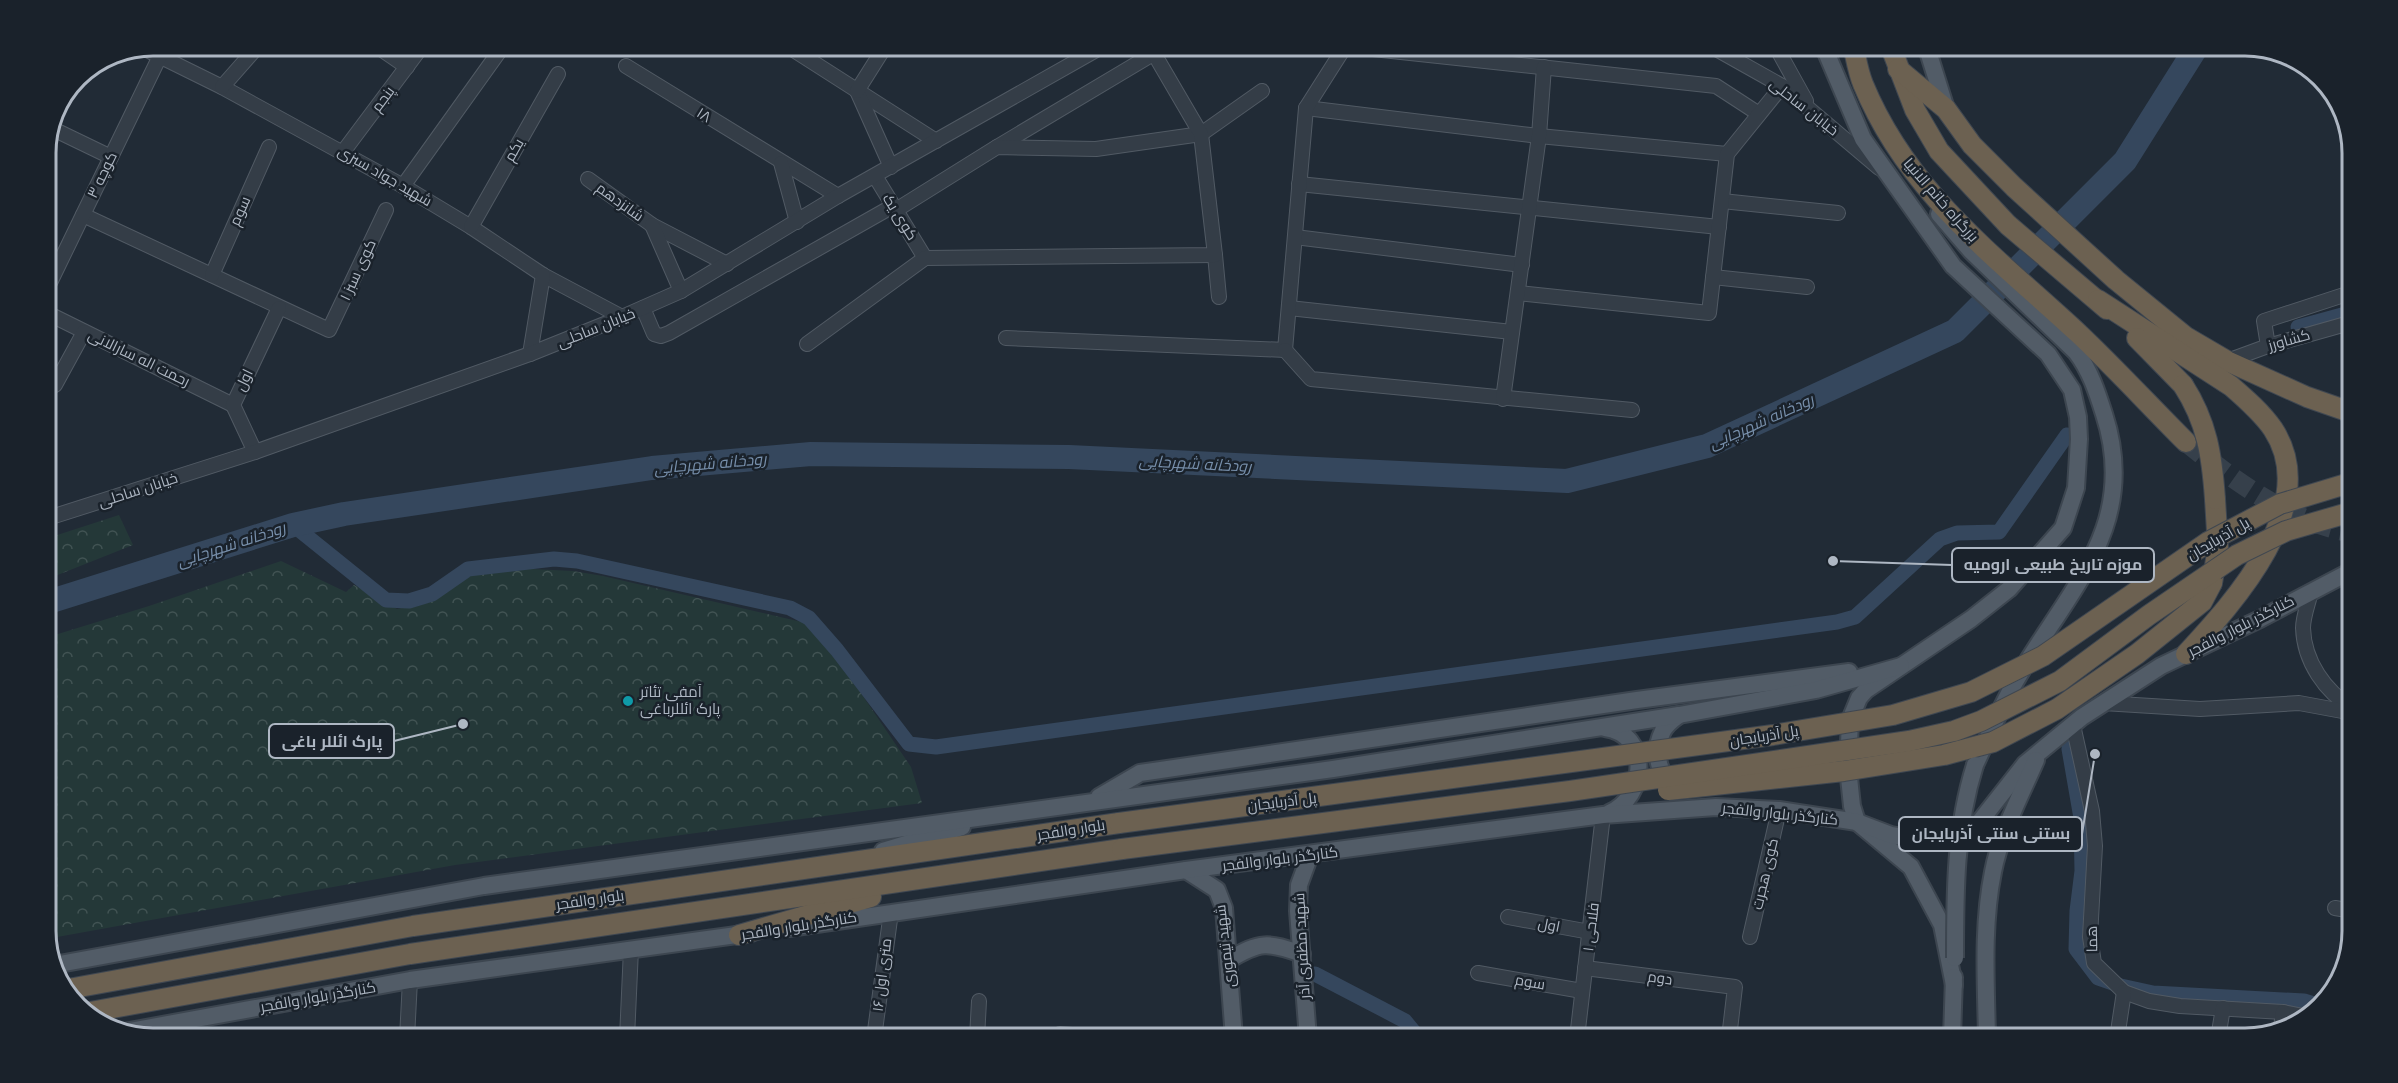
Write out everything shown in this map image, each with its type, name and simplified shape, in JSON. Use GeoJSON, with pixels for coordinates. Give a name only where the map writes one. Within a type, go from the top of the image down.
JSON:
{"type":"FeatureCollection","features":[{"type":"Feature","properties":{"kind":"highway","name":"بزرگراه خاتم الانبیا"},"geometry":{"type":"LineString","coordinates":[[1856,56],[1862,83],[1886,133],[1980,253],[2075,344],[2186,442]]}},
{"type":"Feature","properties":{"kind":"highway","name":"بزرگراه خاتم الانبیا"},"geometry":{"type":"LineString","coordinates":[[1894,56],[1915,110],[1939,151],[2008,225],[2098,300]]}},
{"type":"Feature","properties":{"kind":"highway"},"geometry":{"type":"LineString","coordinates":[[1898,69],[1946,109],[1972,145],[2014,187],[2116,280],[2186,338],[2227,361],[2307,398],[2342,409]]}},
{"type":"Feature","properties":{"kind":"highway"},"geometry":{"type":"LineString","coordinates":[[1570,791],[1670,790],[1844,771],[1944,755],[1993,742],[2057,709],[2087,690],[2202,602],[2212,583],[2218,548],[2214,479],[2203,422],[2183,385],[2165,364],[2098,300]]}},
{"type":"Feature","properties":{"kind":"highway"},"geometry":{"type":"LineString","coordinates":[[2098,300],[2231,386],[2274,430],[2283,450],[2287,471],[2286,502],[2256,571],[2224,612],[2186,654]]}},
{"type":"Feature","properties":{"kind":"highway","name":"پل آذربایجان"},"geometry":{"type":"LineString","coordinates":[[1119,823],[1728,741],[1893,714],[1971,692],[2033,661],[2208,542],[2280,504],[2342,486]]}},
{"type":"Feature","properties":{"kind":"highway","name":"پل آذربایجان"},"geometry":{"type":"LineString","coordinates":[[1122,849],[1570,791],[1909,741],[1972,725],[2060,681],[2149,615],[2237,555],[2286,531],[2342,515]]}},
{"type":"Feature","properties":{"kind":"highway","name":"بلوار والفجر"},"geometry":{"type":"LineString","coordinates":[[75,988],[413,926],[1119,823]]}},
{"type":"Feature","properties":{"kind":"highway","name":"بلوار والفجر"},"geometry":{"type":"LineString","coordinates":[[99,1010],[410,954],[1122,849]]}},
{"type":"Feature","properties":{"kind":"highway"},"geometry":{"type":"LineString","coordinates":[[739,935],[941,877]]}},
{"type":"Feature","properties":{"kind":"main road"},"geometry":{"type":"LineString","coordinates":[[1827,56],[1863,140],[1953,266],[2052,359]]}},
{"type":"Feature","properties":{"kind":"main road"},"geometry":{"type":"LineString","coordinates":[[1831,56],[1833,71]]}},
{"type":"Feature","properties":{"kind":"main road"},"geometry":{"type":"LineString","coordinates":[[1929,56],[1946,109]]}},
{"type":"Feature","properties":{"kind":"main road"},"geometry":{"type":"LineString","coordinates":[[1923,183],[1940,215],[1959,237],[1980,253]]}},
{"type":"Feature","properties":{"kind":"main road"},"geometry":{"type":"LineString","coordinates":[[1954,986],[1942,925],[1911,867],[1857,822],[1852,806],[1848,768],[1850,720],[1859,698],[1866,690],[1971,619],[2009,589],[2062,528],[2076,488],[2079,439],[2078,417],[2072,390],[2052,359],[2045,342],[2037,332],[1964,266],[1956,255],[1959,237]]}},
{"type":"Feature","properties":{"kind":"main road"},"geometry":{"type":"LineString","coordinates":[[1952,1028],[1955,874],[1962,819],[1975,765],[2015,682],[2088,565],[2106,527],[2113,500],[2116,471],[2112,436],[2090,375],[2075,344]]}},
{"type":"Feature","properties":{"kind":"main road","name":"کنارگذر بلوار والفجر"},"geometry":{"type":"LineString","coordinates":[[149,1028],[410,980],[1186,870],[1603,815],[1716,807],[1779,810],[1857,822],[1891,835],[1926,841],[1949,840],[1974,829],[2025,764],[2103,703],[2161,666],[2260,619],[2342,576]]}},
{"type":"Feature","properties":{"kind":"main road"},"geometry":{"type":"LineString","coordinates":[[61,963],[484,886],[1093,800],[1333,769],[1679,716],[1816,690],[1901,666]]}},
{"type":"Feature","properties":{"kind":"main road"},"geometry":{"type":"LineString","coordinates":[[1093,800],[1140,773],[1637,700],[1901,666]]}},
{"type":"Feature","properties":{"kind":"main road"},"geometry":{"type":"LineString","coordinates":[[1679,716],[1662,732],[1657,750],[1660,768],[1669,782],[1716,807]]}},
{"type":"Feature","properties":{"kind":"main road"},"geometry":{"type":"LineString","coordinates":[[1598,727],[1613,729],[1629,738],[1637,755],[1639,769],[1634,791],[1628,800],[1619,808],[1603,815]]}},
{"type":"Feature","properties":{"kind":"main road"},"geometry":{"type":"LineString","coordinates":[[1987,1028],[1987,912],[1993,870],[2012,814],[2040,751]]}},
{"type":"Feature","properties":{"kind":"main road"},"geometry":{"type":"LineString","coordinates":[[837,865],[1011,812]]}},
{"type":"Feature","properties":{"kind":"main road","name":"شهید مظفری آذر"},"geometry":{"type":"LineString","coordinates":[[1307,1028],[1298,911],[1299,885],[1310,855]]}},
{"type":"Feature","properties":{"kind":"main road","name":"شهید تیموری"},"geometry":{"type":"LineString","coordinates":[[1186,870],[1217,890],[1224,908],[1233,1028]]}},
{"type":"Feature","properties":{"kind":"main road"},"geometry":{"type":"LineString","coordinates":[[1229,960],[1251,946],[1278,946],[1302,954]]}},
{"type":"Feature","properties":{"kind":"street","name":"کوچه ۳"},"geometry":{"type":"LineString","coordinates":[[56,271],[161,56]]}},
{"type":"Feature","properties":{"kind":"street","name":"شهید جواد سبزی"},"geometry":{"type":"LineString","coordinates":[[173,56],[222,87],[343,152],[471,226],[543,275],[622,317]]}},
{"type":"Feature","properties":{"kind":"street"},"geometry":{"type":"LineString","coordinates":[[222,87],[250,56]]}},
{"type":"Feature","properties":{"kind":"street"},"geometry":{"type":"LineString","coordinates":[[391,56],[407,67]]}},
{"type":"Feature","properties":{"kind":"street","name":"پنجم"},"geometry":{"type":"LineString","coordinates":[[343,152],[415,56]]}},
{"type":"Feature","properties":{"kind":"street"},"geometry":{"type":"LineString","coordinates":[[403,186],[496,56]]}},
{"type":"Feature","properties":{"kind":"street"},"geometry":{"type":"LineString","coordinates":[[803,56],[936,141]]}},
{"type":"Feature","properties":{"kind":"street"},"geometry":{"type":"LineString","coordinates":[[857,91],[879,56]]}},
{"type":"Feature","properties":{"kind":"street","name":"خیابان ساحلی"},"geometry":{"type":"LineString","coordinates":[[56,515],[255,452],[530,354],[643,308],[681,291],[838,196],[1086,56]]}},
{"type":"Feature","properties":{"kind":"street"},"geometry":{"type":"LineString","coordinates":[[643,308],[654,334],[662,336],[669,333],[895,208],[1141,56]]}},
{"type":"Feature","properties":{"kind":"street"},"geometry":{"type":"LineString","coordinates":[[1156,56],[1201,134],[1219,297]]}},
{"type":"Feature","properties":{"kind":"street"},"geometry":{"type":"LineString","coordinates":[[1285,350],[1306,108],[1338,56]]}},
{"type":"Feature","properties":{"kind":"street"},"geometry":{"type":"LineString","coordinates":[[1444,56],[1716,86],[1759,114]]}},
{"type":"Feature","properties":{"kind":"street","name":"خیابان ساحلی"},"geometry":{"type":"LineString","coordinates":[[1729,56],[1782,86],[1891,179]]}},
{"type":"Feature","properties":{"kind":"street"},"geometry":{"type":"LineString","coordinates":[[1781,56],[1813,111]]}},
{"type":"Feature","properties":{"kind":"street","name":"۱۸"},"geometry":{"type":"LineString","coordinates":[[626,66],[838,196]]}},
{"type":"Feature","properties":{"kind":"street"},"geometry":{"type":"LineString","coordinates":[[1503,399],[1539,136],[1544,67]]}},
{"type":"Feature","properties":{"kind":"street","name":"یکم"},"geometry":{"type":"LineString","coordinates":[[471,226],[558,74]]}},
{"type":"Feature","properties":{"kind":"street"},"geometry":{"type":"LineString","coordinates":[[1518,293],[1709,314],[1726,154],[1782,86]]}},
{"type":"Feature","properties":{"kind":"street"},"geometry":{"type":"LineString","coordinates":[[857,91],[891,167]]}},
{"type":"Feature","properties":{"kind":"street"},"geometry":{"type":"LineString","coordinates":[[997,147],[1096,149],[1201,134],[1262,91]]}},
{"type":"Feature","properties":{"kind":"street"},"geometry":{"type":"LineString","coordinates":[[1306,108],[1539,136],[1726,154]]}},
{"type":"Feature","properties":{"kind":"street"},"geometry":{"type":"LineString","coordinates":[[58,131],[111,157]]}},
{"type":"Feature","properties":{"kind":"street","name":"سوم"},"geometry":{"type":"LineString","coordinates":[[212,275],[269,147]]}},
{"type":"Feature","properties":{"kind":"street"},"geometry":{"type":"LineString","coordinates":[[781,163],[797,222]]}},
{"type":"Feature","properties":{"kind":"street","name":"کوی یک"},"geometry":{"type":"LineString","coordinates":[[875,176],[925,258]]}},
{"type":"Feature","properties":{"kind":"street","name":"شانزدهم"},"geometry":{"type":"LineString","coordinates":[[588,179],[652,225],[727,264]]}},
{"type":"Feature","properties":{"kind":"street"},"geometry":{"type":"LineString","coordinates":[[1299,184],[1719,227]]}},
{"type":"Feature","properties":{"kind":"street"},"geometry":{"type":"LineString","coordinates":[[1722,201],[1838,213]]}},
{"type":"Feature","properties":{"kind":"street","name":"کوی سبز ۱"},"geometry":{"type":"LineString","coordinates":[[279,308],[330,330],[386,210]]}},
{"type":"Feature","properties":{"kind":"street"},"geometry":{"type":"LineString","coordinates":[[83,214],[279,308]]}},
{"type":"Feature","properties":{"kind":"street"},"geometry":{"type":"LineString","coordinates":[[652,225],[681,291]]}},
{"type":"Feature","properties":{"kind":"street"},"geometry":{"type":"LineString","coordinates":[[1295,237],[1522,265]]}},
{"type":"Feature","properties":{"kind":"street"},"geometry":{"type":"LineString","coordinates":[[807,345],[925,258],[1215,255]]}},
{"type":"Feature","properties":{"kind":"street"},"geometry":{"type":"LineString","coordinates":[[530,354],[543,275]]}},
{"type":"Feature","properties":{"kind":"street"},"geometry":{"type":"LineString","coordinates":[[1713,277],[1807,287]]}},
{"type":"Feature","properties":{"kind":"street"},"geometry":{"type":"LineString","coordinates":[[2268,346],[2264,321],[2342,296]]}},
{"type":"Feature","properties":{"kind":"street","name":"اول"},"geometry":{"type":"LineString","coordinates":[[255,452],[232,405],[279,308]]}},
{"type":"Feature","properties":{"kind":"street"},"geometry":{"type":"LineString","coordinates":[[1289,308],[1512,332]]}},
{"type":"Feature","properties":{"kind":"street","name":"رحمت اله سارالانی"},"geometry":{"type":"LineString","coordinates":[[56,318],[232,405]]}},
{"type":"Feature","properties":{"kind":"street","name":"کشاورز"},"geometry":{"type":"LineString","coordinates":[[2227,361],[2268,346],[2342,325]]}},
{"type":"Feature","properties":{"kind":"street"},"geometry":{"type":"LineString","coordinates":[[56,384],[84,332]]}},
{"type":"Feature","properties":{"kind":"street"},"geometry":{"type":"LineString","coordinates":[[1006,338],[1285,350],[1311,379],[1632,410]]}},
{"type":"Feature","properties":{"kind":"street"},"geometry":{"type":"LineString","coordinates":[[2311,591],[2303,626],[2309,654],[2316,673],[2342,702]]}},
{"type":"Feature","properties":{"kind":"street"},"geometry":{"type":"LineString","coordinates":[[2103,703],[2200,709],[2299,703],[2342,711]]}},
{"type":"Feature","properties":{"kind":"street","name":"هما"},"geometry":{"type":"LineString","coordinates":[[2073,725],[2090,796],[2096,846],[2090,951],[2094,963],[2124,992],[2159,1002],[2293,1014]]}},
{"type":"Feature","properties":{"kind":"street","name":"کوی هجرت"},"geometry":{"type":"LineString","coordinates":[[1750,938],[1779,810]]}},
{"type":"Feature","properties":{"kind":"street","name":"فلاحی ۱"},"geometry":{"type":"LineString","coordinates":[[1578,1028],[1603,815]]}},
{"type":"Feature","properties":{"kind":"street"},"geometry":{"type":"LineString","coordinates":[[2335,908],[2342,909]]}},
{"type":"Feature","properties":{"kind":"street","name":"۱۶ متری اول"},"geometry":{"type":"LineString","coordinates":[[875,1028],[891,912]]}},
{"type":"Feature","properties":{"kind":"street","name":"اول"},"geometry":{"type":"LineString","coordinates":[[1508,917],[1590,932]]}},
{"type":"Feature","properties":{"kind":"street"},"geometry":{"type":"LineString","coordinates":[[627,1028],[631,950]]}},
{"type":"Feature","properties":{"kind":"street","name":"دوم"},"geometry":{"type":"LineString","coordinates":[[1586,968],[1734,987],[1730,1028]]}},
{"type":"Feature","properties":{"kind":"street","name":"سوم"},"geometry":{"type":"LineString","coordinates":[[1478,973],[1582,991]]}},
{"type":"Feature","properties":{"kind":"street"},"geometry":{"type":"LineString","coordinates":[[408,1028],[410,980]]}},
{"type":"Feature","properties":{"kind":"street"},"geometry":{"type":"LineString","coordinates":[[2119,1028],[2124,992]]}},
{"type":"Feature","properties":{"kind":"street"},"geometry":{"type":"LineString","coordinates":[[978,1028],[979,1001]]}},
{"type":"Feature","properties":{"kind":"street"},"geometry":{"type":"LineString","coordinates":[[2220,1028],[2223,1008]]}},
{"type":"Feature","properties":{"kind":"street"},"geometry":{"type":"LineString","coordinates":[[2282,1019],[2283,1012]]}},
{"type":"Feature","properties":{"kind":"green space"},"geometry":{"type":"Polygon","coordinates":[[[119,515],[133,545],[56,576],[56,535],[119,515]]]}},
{"type":"Feature","properties":{"kind":"green space"},"geometry":{"type":"Polygon","coordinates":[[[281,561],[346,592],[354,585],[397,609],[418,604],[460,579],[485,570],[532,569],[573,571],[603,576],[806,623],[852,680],[911,767],[922,803],[455,865],[56,937],[56,635],[281,561]]]}},
{"type":"Feature","properties":{"kind":"waterway","name":"رودخانه شهرچایی"},"geometry":{"type":"LineString","coordinates":[[56,600],[293,525],[344,514],[652,468],[811,454],[1069,457],[1567,481],[1707,446],[1955,331],[2125,161],[2191,56]]}},
{"type":"Feature","properties":{"kind":"waterway"},"geometry":{"type":"LineString","coordinates":[[2298,327],[2342,315]]}},
{"type":"Feature","properties":{"kind":"waterway"},"geometry":{"type":"LineString","coordinates":[[293,525],[386,600],[409,601],[432,594],[468,569],[554,559],[577,561],[790,608],[809,618],[837,650],[909,744],[936,747],[1837,622],[1855,617],[1940,539],[1957,533],[1999,532],[2067,435]]}},
{"type":"Feature","properties":{"kind":"waterway"},"geometry":{"type":"LineString","coordinates":[[2070,729],[2069,749],[2081,818],[2082,871],[2077,911],[2076,949],[2098,978],[2153,993],[2309,1003]]}},
{"type":"Feature","properties":{"kind":"waterway"},"geometry":{"type":"LineString","coordinates":[[1315,974],[1405,1021],[1411,1028]]}},
{"type":"Feature","properties":{"kind":"tunnel"},"geometry":{"type":"LineString","coordinates":[[2186,442],[2264,498],[2307,519],[2342,530]]}},
{"type":"Feature","properties":{"kind":"place","name":"موزه تاریخ طبیعی ارومیه"},"geometry":{"type":"Point","coordinates":[1833,561]}},
{"type":"Feature","properties":{"kind":"place","name":"آمفی تئاتر پارک ائللرباغی"},"geometry":{"type":"Point","coordinates":[628,701]}},
{"type":"Feature","properties":{"kind":"place","name":"پارک ائللر باغی"},"geometry":{"type":"Point","coordinates":[463,724]}},
{"type":"Feature","properties":{"kind":"place","name":"بستنی سنتی آذربایجان"},"geometry":{"type":"Point","coordinates":[2095,754]}}]}
